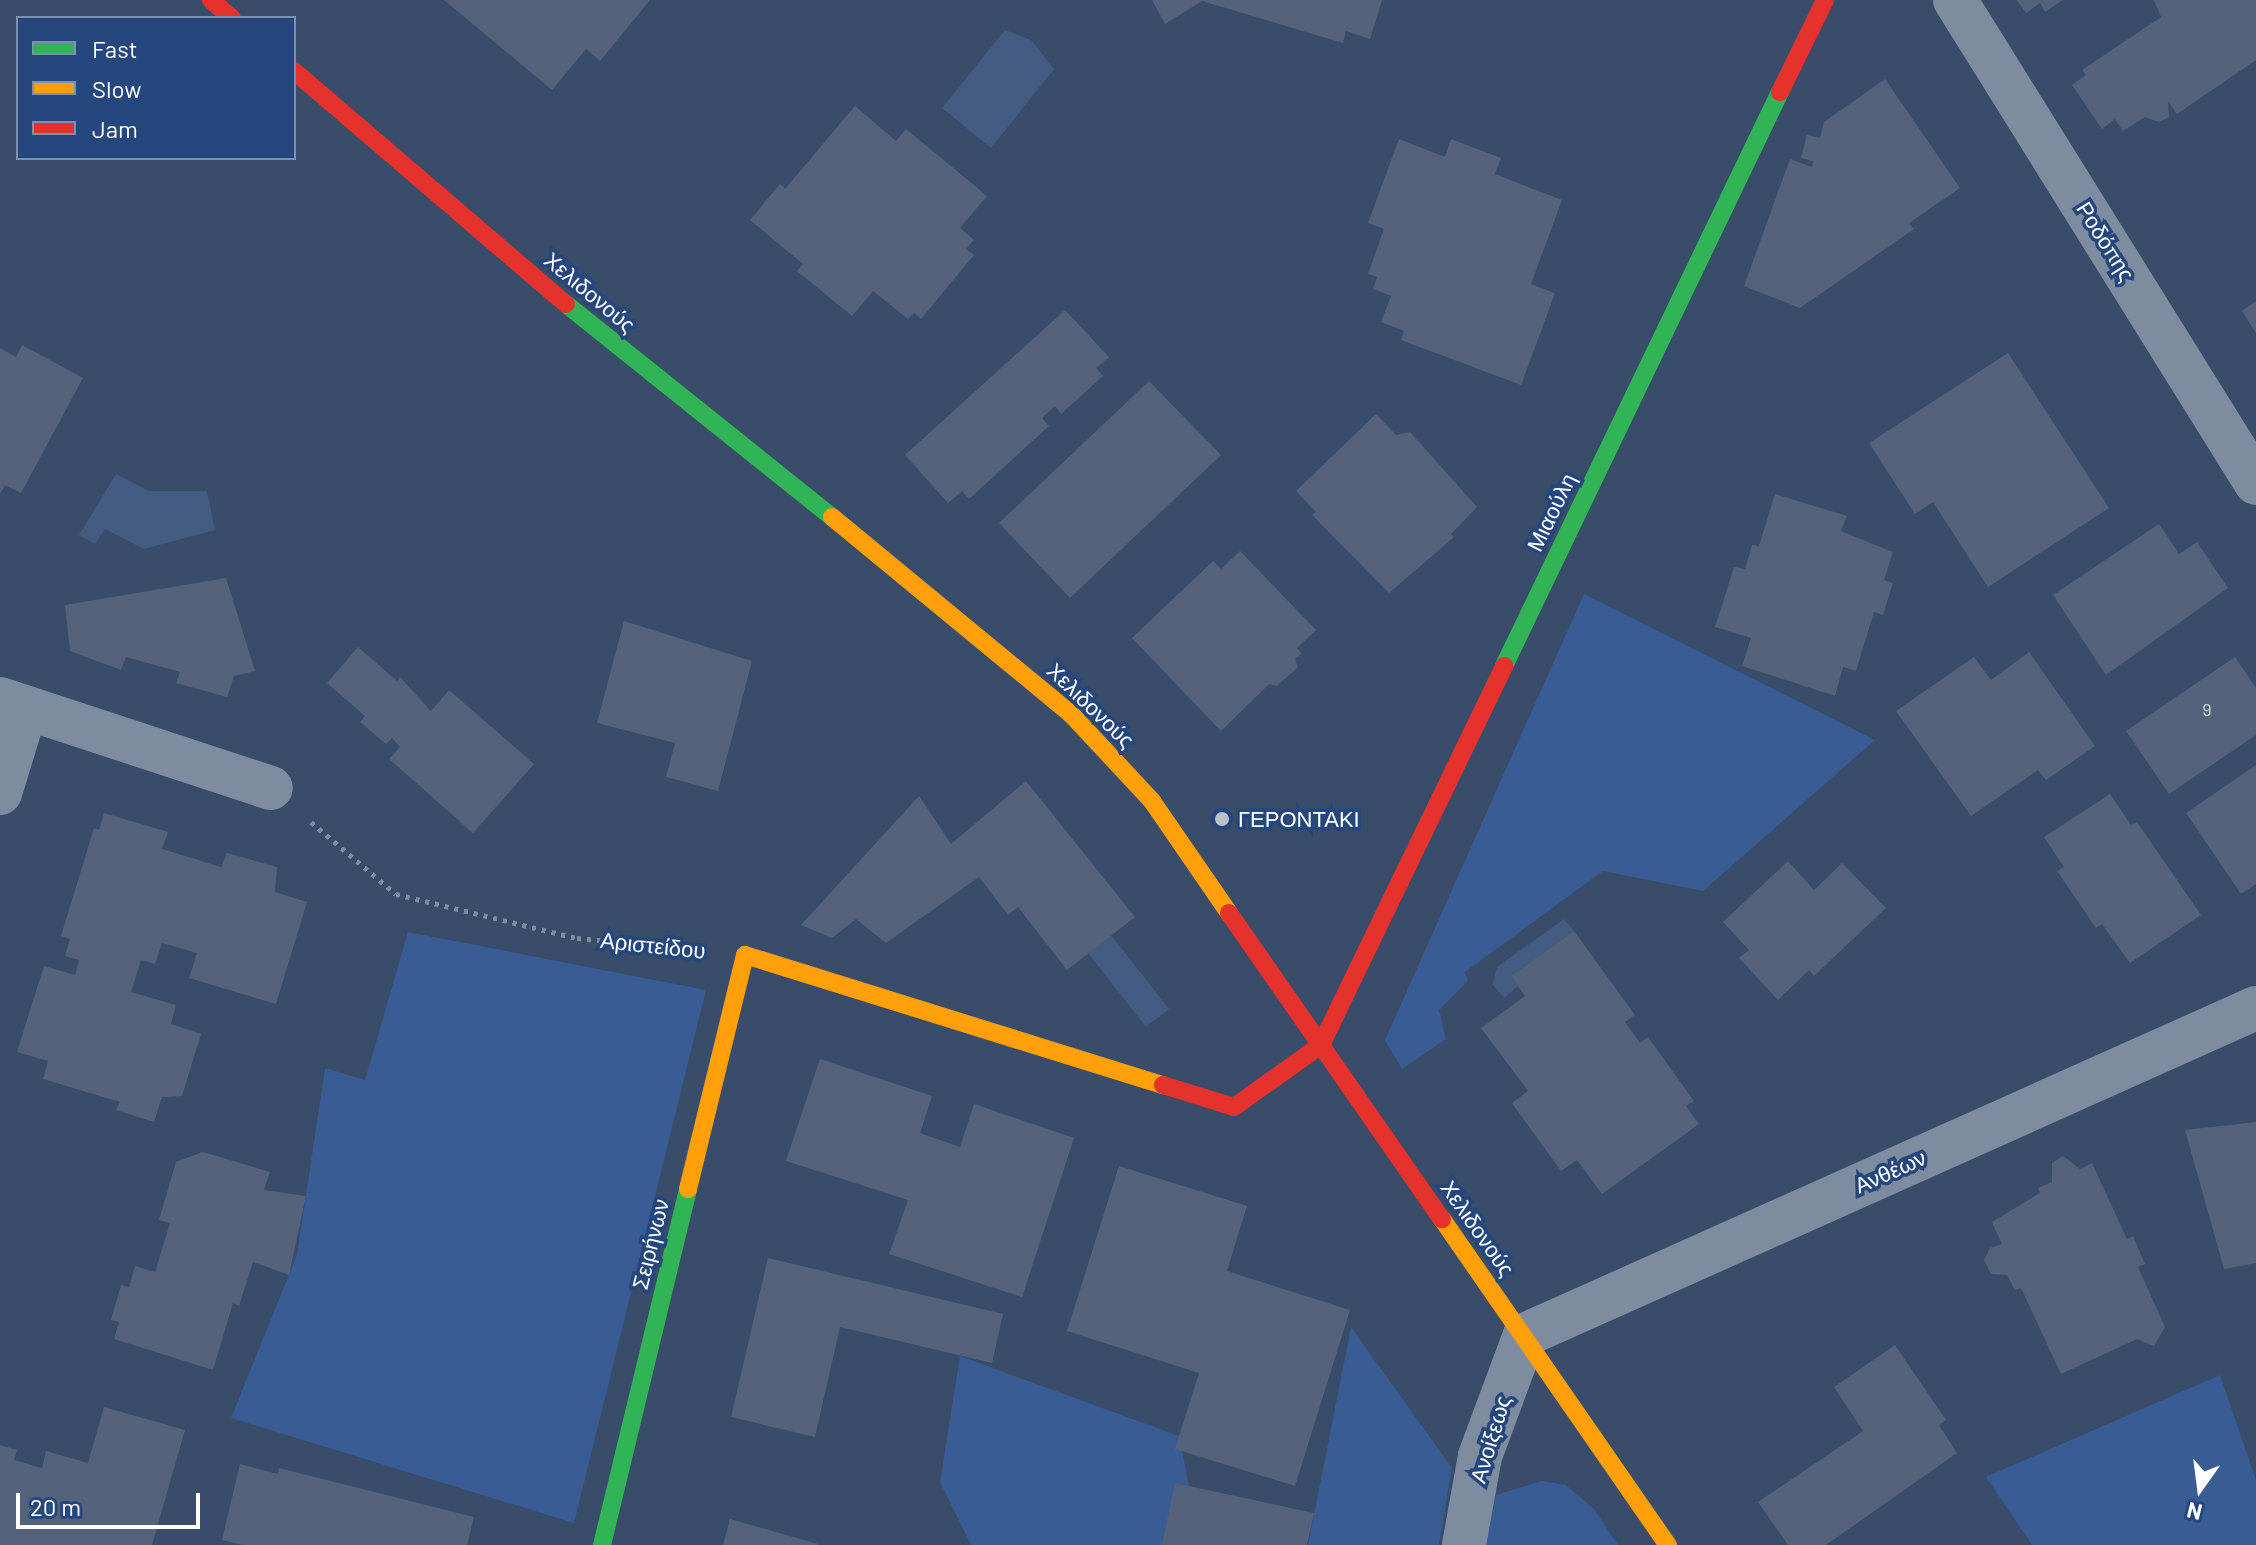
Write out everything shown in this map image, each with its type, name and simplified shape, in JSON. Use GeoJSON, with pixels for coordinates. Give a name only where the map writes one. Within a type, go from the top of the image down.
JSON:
{"type":"FeatureCollection","features":[{"type":"Feature","properties":{"kind":"street"},"geometry":{"type":"LineString","coordinates":[[211,0],[230,16]]}},
{"type":"Feature","properties":{"kind":"street","name":"Μιαούλη"},"geometry":{"type":"LineString","coordinates":[[1321,1045],[1825,0]]}},
{"type":"Feature","properties":{"kind":"street","name":"Ροδόπης"},"geometry":{"type":"LineString","coordinates":[[1955,0],[2256,483]]}},
{"type":"Feature","properties":{"kind":"street","name":"Χελιδονούς"},"geometry":{"type":"LineString","coordinates":[[296,73],[599,332],[963,621],[1071,714],[1152,801],[1668,1545]]}},
{"type":"Feature","properties":{"kind":"street"},"geometry":{"type":"LineString","coordinates":[[0,793],[13,704],[271,788]]}},
{"type":"Feature","properties":{"kind":"street"},"geometry":{"type":"LineString","coordinates":[[745,955],[1234,1107],[1321,1045]]}},
{"type":"Feature","properties":{"kind":"street","name":"Σειρήνων"},"geometry":{"type":"LineString","coordinates":[[602,1545],[745,955]]}},
{"type":"Feature","properties":{"kind":"street","name":"Ανθέων"},"geometry":{"type":"LineString","coordinates":[[1525,1335],[2256,1008]]}},
{"type":"Feature","properties":{"kind":"street","name":"Ανοίξεως"},"geometry":{"type":"LineString","coordinates":[[1464,1545],[1480,1456],[1525,1335]]}},
{"type":"Feature","properties":{"kind":"path","name":"Αριστείδου"},"geometry":{"type":"LineString","coordinates":[[271,788],[396,894],[577,938],[745,955]]}},
{"type":"Feature","properties":{"kind":"shaded area"},"geometry":{"type":"Polygon","coordinates":[[[1005,30],[1031,40],[1054,69],[991,148],[942,108],[1005,30]]]}},
{"type":"Feature","properties":{"kind":"shaded area"},"geometry":{"type":"Polygon","coordinates":[[[116,474],[149,491],[207,491],[215,530],[144,549],[105,529],[95,544],[79,535],[116,474]]]}},
{"type":"Feature","properties":{"kind":"shaded area"},"geometry":{"type":"Polygon","coordinates":[[[1584,594],[1875,740],[1703,891],[1603,871],[1465,972],[1468,981],[1439,1010],[1446,1039],[1402,1069],[1385,1040],[1584,594]]]}},
{"type":"Feature","properties":{"kind":"shaded area"},"geometry":{"type":"Polygon","coordinates":[[[1564,919],[1574,931],[1511,976],[1518,986],[1504,998],[1493,985],[1497,967],[1564,919]]]}},
{"type":"Feature","properties":{"kind":"shaded area"},"geometry":{"type":"Polygon","coordinates":[[[408,932],[706,990],[574,1523],[231,1418],[297,1255],[325,1068],[365,1080],[408,932]]]}},
{"type":"Feature","properties":{"kind":"shaded area"},"geometry":{"type":"Polygon","coordinates":[[[1111,935],[1169,1009],[1146,1027],[1088,953],[1111,935]]]}},
{"type":"Feature","properties":{"kind":"shaded area"},"geometry":{"type":"Polygon","coordinates":[[[1351,1327],[1452,1468],[1439,1545],[1308,1545],[1351,1327]]]}},
{"type":"Feature","properties":{"kind":"shaded area"},"geometry":{"type":"Polygon","coordinates":[[[960,1356],[1179,1436],[1197,1526],[1176,1545],[971,1545],[940,1482],[960,1356]]]}},
{"type":"Feature","properties":{"kind":"shaded area"},"geometry":{"type":"Polygon","coordinates":[[[2220,1375],[2256,1480],[2256,1545],[2032,1545],[1986,1477],[2220,1375]]]}},
{"type":"Feature","properties":{"kind":"shaded area"},"geometry":{"type":"Polygon","coordinates":[[[1542,1481],[1566,1485],[1594,1509],[1618,1545],[1486,1545],[1496,1495],[1542,1481]]]}},
{"type":"Feature","properties":{"kind":"building"},"geometry":{"type":"Polygon","coordinates":[[[444,0],[650,0],[600,61],[586,49],[552,90],[444,0]]]}},
{"type":"Feature","properties":{"kind":"building"},"geometry":{"type":"Polygon","coordinates":[[[1152,0],[1382,0],[1370,39],[1346,31],[1343,43],[1202,1],[1165,24],[1152,0]]]}},
{"type":"Feature","properties":{"kind":"building"},"geometry":{"type":"Polygon","coordinates":[[[2017,0],[2063,0],[2045,12],[2040,3],[2026,13],[2017,0]]]}},
{"type":"Feature","properties":{"kind":"building"},"geometry":{"type":"Polygon","coordinates":[[[2154,0],[2256,0],[2256,60],[2177,114],[2168,101],[2169,117],[2159,122],[2145,117],[2123,131],[2115,119],[2102,129],[2072,85],[2086,75],[2082,70],[2161,17],[2154,0]]]}},
{"type":"Feature","properties":{"kind":"building"},"geometry":{"type":"Polygon","coordinates":[[[1885,79],[1960,188],[1909,223],[1914,229],[1800,308],[1744,286],[1790,159],[1812,167],[1813,161],[1801,158],[1807,135],[1820,138],[1824,122],[1885,79]]]}},
{"type":"Feature","properties":{"kind":"building"},"geometry":{"type":"Polygon","coordinates":[[[855,106],[896,141],[906,129],[987,196],[960,228],[974,240],[966,249],[974,255],[921,319],[914,313],[908,319],[873,291],[852,316],[797,271],[803,264],[750,220],[780,184],[785,189],[855,106]]]}},
{"type":"Feature","properties":{"kind":"building"},"geometry":{"type":"Polygon","coordinates":[[[1399,139],[1445,157],[1451,139],[1501,158],[1495,174],[1562,200],[1531,284],[1555,293],[1521,385],[1401,340],[1404,331],[1381,322],[1391,296],[1373,289],[1377,277],[1368,274],[1384,229],[1368,223],[1399,139]]]}},
{"type":"Feature","properties":{"kind":"building"},"geometry":{"type":"Polygon","coordinates":[[[2256,301],[2256,333],[2242,311],[2256,301]]]}},
{"type":"Feature","properties":{"kind":"building"},"geometry":{"type":"Polygon","coordinates":[[[1065,310],[1109,357],[1096,368],[1103,376],[1061,414],[1055,406],[1042,418],[1049,426],[969,499],[962,491],[948,503],[905,455],[1065,310]]]}},
{"type":"Feature","properties":{"kind":"building"},"geometry":{"type":"Polygon","coordinates":[[[22,345],[83,378],[21,493],[5,485],[0,494],[0,348],[16,357],[22,345]]]}},
{"type":"Feature","properties":{"kind":"building"},"geometry":{"type":"Polygon","coordinates":[[[2008,353],[2109,508],[1988,587],[1933,502],[1915,514],[1869,443],[2008,353]]]}},
{"type":"Feature","properties":{"kind":"building"},"geometry":{"type":"Polygon","coordinates":[[[1149,381],[1221,455],[1070,598],[999,523],[1149,381]]]}},
{"type":"Feature","properties":{"kind":"building"},"geometry":{"type":"Polygon","coordinates":[[[1376,414],[1396,435],[1410,432],[1477,507],[1451,534],[1454,537],[1389,593],[1312,515],[1316,512],[1296,491],[1376,414]]]}},
{"type":"Feature","properties":{"kind":"building"},"geometry":{"type":"Polygon","coordinates":[[[1775,494],[1847,516],[1841,531],[1893,552],[1884,580],[1893,583],[1883,615],[1874,612],[1856,671],[1843,667],[1835,696],[1742,666],[1751,638],[1715,627],[1734,567],[1745,569],[1752,545],[1759,546],[1775,494]]]}},
{"type":"Feature","properties":{"kind":"building"},"geometry":{"type":"Polygon","coordinates":[[[2159,524],[2179,554],[2197,542],[2228,588],[2106,675],[2053,595],[2159,524]]]}},
{"type":"Feature","properties":{"kind":"building"},"geometry":{"type":"Polygon","coordinates":[[[1240,551],[1316,630],[1297,648],[1302,653],[1295,659],[1298,667],[1277,686],[1269,684],[1221,731],[1132,638],[1213,561],[1221,569],[1240,551]]]}},
{"type":"Feature","properties":{"kind":"building"},"geometry":{"type":"Polygon","coordinates":[[[226,578],[255,671],[234,676],[227,697],[176,683],[180,672],[126,657],[121,670],[70,651],[65,605],[226,578]]]}},
{"type":"Feature","properties":{"kind":"building"},"geometry":{"type":"Polygon","coordinates":[[[624,621],[752,661],[718,791],[666,777],[675,743],[597,723],[624,621]]]}},
{"type":"Feature","properties":{"kind":"building"},"geometry":{"type":"Polygon","coordinates":[[[358,647],[397,681],[400,677],[431,711],[449,690],[534,764],[473,833],[389,759],[400,747],[392,738],[386,744],[360,722],[365,716],[327,683],[358,647]]]}},
{"type":"Feature","properties":{"kind":"building"},"geometry":{"type":"Polygon","coordinates":[[[2029,652],[2095,746],[2046,780],[2038,770],[1971,816],[1896,711],[1974,657],[1991,680],[2029,652]]]}},
{"type":"Feature","properties":{"kind":"building"},"geometry":{"type":"Polygon","coordinates":[[[2235,657],[2256,688],[2256,735],[2169,794],[2126,731],[2235,657]]]}},
{"type":"Feature","properties":{"kind":"building"},"geometry":{"type":"Polygon","coordinates":[[[2256,765],[2256,884],[2241,894],[2186,813],[2256,765]]]}},
{"type":"Feature","properties":{"kind":"building"},"geometry":{"type":"Polygon","coordinates":[[[1026,781],[1135,917],[1067,970],[1018,907],[1008,915],[979,877],[886,943],[856,919],[832,938],[801,925],[919,796],[951,844],[1026,781]]]}},
{"type":"Feature","properties":{"kind":"building"},"geometry":{"type":"Polygon","coordinates":[[[2110,794],[2131,825],[2137,822],[2201,915],[2130,963],[2102,924],[2096,928],[2057,871],[2064,867],[2044,837],[2110,794]]]}},
{"type":"Feature","properties":{"kind":"building"},"geometry":{"type":"Polygon","coordinates":[[[104,813],[168,832],[162,849],[221,867],[227,853],[277,867],[275,892],[307,902],[276,1004],[189,978],[197,953],[162,943],[155,964],[141,960],[131,992],[176,1005],[171,1024],[201,1034],[182,1096],[162,1097],[154,1122],[116,1110],[120,1102],[43,1079],[48,1061],[17,1052],[44,966],[75,975],[79,960],[65,956],[70,939],[61,936],[94,828],[99,830],[104,813]]]}},
{"type":"Feature","properties":{"kind":"building"},"geometry":{"type":"Polygon","coordinates":[[[1788,861],[1814,890],[1842,863],[1886,908],[1814,976],[1809,970],[1778,1000],[1739,958],[1749,950],[1723,922],[1788,861]]]}},
{"type":"Feature","properties":{"kind":"building"},"geometry":{"type":"Polygon","coordinates":[[[1574,931],[1635,1015],[1625,1022],[1640,1043],[1648,1037],[1694,1101],[1686,1106],[1699,1124],[1602,1194],[1577,1160],[1561,1171],[1512,1103],[1528,1091],[1481,1028],[1525,996],[1511,976],[1574,931]]]}},
{"type":"Feature","properties":{"kind":"building"},"geometry":{"type":"Polygon","coordinates":[[[820,1059],[932,1096],[920,1133],[960,1147],[974,1104],[1074,1138],[1022,1297],[889,1254],[908,1200],[786,1161],[820,1059]]]}},
{"type":"Feature","properties":{"kind":"building"},"geometry":{"type":"Polygon","coordinates":[[[2256,1122],[2256,1263],[2224,1269],[2185,1130],[2256,1122]]]}},
{"type":"Feature","properties":{"kind":"building"},"geometry":{"type":"Polygon","coordinates":[[[203,1152],[270,1172],[264,1190],[306,1196],[289,1275],[253,1262],[239,1306],[233,1303],[213,1370],[114,1339],[119,1322],[111,1320],[121,1285],[129,1287],[135,1266],[155,1272],[170,1223],[159,1220],[176,1162],[203,1152]]]}},
{"type":"Feature","properties":{"kind":"building"},"geometry":{"type":"Polygon","coordinates":[[[2063,1156],[2080,1169],[2092,1163],[2127,1239],[2133,1236],[2145,1264],[2138,1267],[2165,1327],[2154,1346],[2137,1339],[2061,1374],[2021,1288],[2015,1290],[2007,1275],[1991,1274],[1984,1260],[1990,1248],[2002,1244],[1992,1222],[2040,1193],[2038,1188],[2052,1182],[2052,1163],[2063,1156]]]}},
{"type":"Feature","properties":{"kind":"building"},"geometry":{"type":"Polygon","coordinates":[[[1119,1166],[1247,1206],[1227,1271],[1350,1310],[1295,1486],[1175,1449],[1199,1373],[1067,1331],[1119,1166]]]}},
{"type":"Feature","properties":{"kind":"building"},"geometry":{"type":"Polygon","coordinates":[[[768,1258],[1003,1314],[992,1363],[840,1327],[815,1437],[731,1417],[768,1258]]]}},
{"type":"Feature","properties":{"kind":"building"},"geometry":{"type":"Polygon","coordinates":[[[1895,1345],[1946,1420],[1939,1425],[1957,1453],[1826,1545],[1788,1545],[1758,1502],[1863,1431],[1834,1387],[1895,1345]]]}},
{"type":"Feature","properties":{"kind":"building"},"geometry":{"type":"Polygon","coordinates":[[[104,1407],[185,1430],[152,1545],[0,1545],[0,1445],[17,1450],[14,1460],[42,1468],[46,1451],[88,1463],[104,1407]]]}},
{"type":"Feature","properties":{"kind":"building"},"geometry":{"type":"Polygon","coordinates":[[[240,1464],[278,1474],[279,1468],[474,1517],[467,1545],[243,1545],[222,1540],[240,1464]]]}},
{"type":"Feature","properties":{"kind":"building"},"geometry":{"type":"Polygon","coordinates":[[[1175,1483],[1314,1513],[1307,1545],[1162,1545],[1175,1483]]]}},
{"type":"Feature","properties":{"kind":"building"},"geometry":{"type":"Polygon","coordinates":[[[730,1519],[818,1544],[818,1545],[723,1545],[730,1519]]]}},
{"type":"Feature","properties":{"kind":"traffic: fast"},"geometry":{"type":"LineString","coordinates":[[1504,666],[1780,92]]}},
{"type":"Feature","properties":{"kind":"traffic: fast"},"geometry":{"type":"LineString","coordinates":[[566,304],[832,517]]}},
{"type":"Feature","properties":{"kind":"traffic: fast"},"geometry":{"type":"LineString","coordinates":[[602,1545],[688,1189]]}},
{"type":"Feature","properties":{"kind":"traffic: slow"},"geometry":{"type":"LineString","coordinates":[[832,517],[1071,714],[1152,801],[1229,913]]}},
{"type":"Feature","properties":{"kind":"traffic: slow"},"geometry":{"type":"LineString","coordinates":[[688,1189],[745,955],[1163,1085]]}},
{"type":"Feature","properties":{"kind":"traffic: slow"},"geometry":{"type":"LineString","coordinates":[[1442,1219],[1668,1545]]}},
{"type":"Feature","properties":{"kind":"traffic: jam"},"geometry":{"type":"LineString","coordinates":[[211,0],[230,16]]}},
{"type":"Feature","properties":{"kind":"traffic: jam"},"geometry":{"type":"LineString","coordinates":[[1780,92],[1825,0]]}},
{"type":"Feature","properties":{"kind":"traffic: jam"},"geometry":{"type":"LineString","coordinates":[[296,73],[566,304]]}},
{"type":"Feature","properties":{"kind":"traffic: jam"},"geometry":{"type":"LineString","coordinates":[[1163,1085],[1234,1107],[1321,1045],[1504,666]]}},
{"type":"Feature","properties":{"kind":"traffic: jam"},"geometry":{"type":"LineString","coordinates":[[1229,913],[1442,1219]]}},
{"type":"Feature","properties":{"kind":"place","name":"ΓΕΡΟΝΤΑΚΙ"},"geometry":{"type":"Point","coordinates":[1222,819]}}]}
